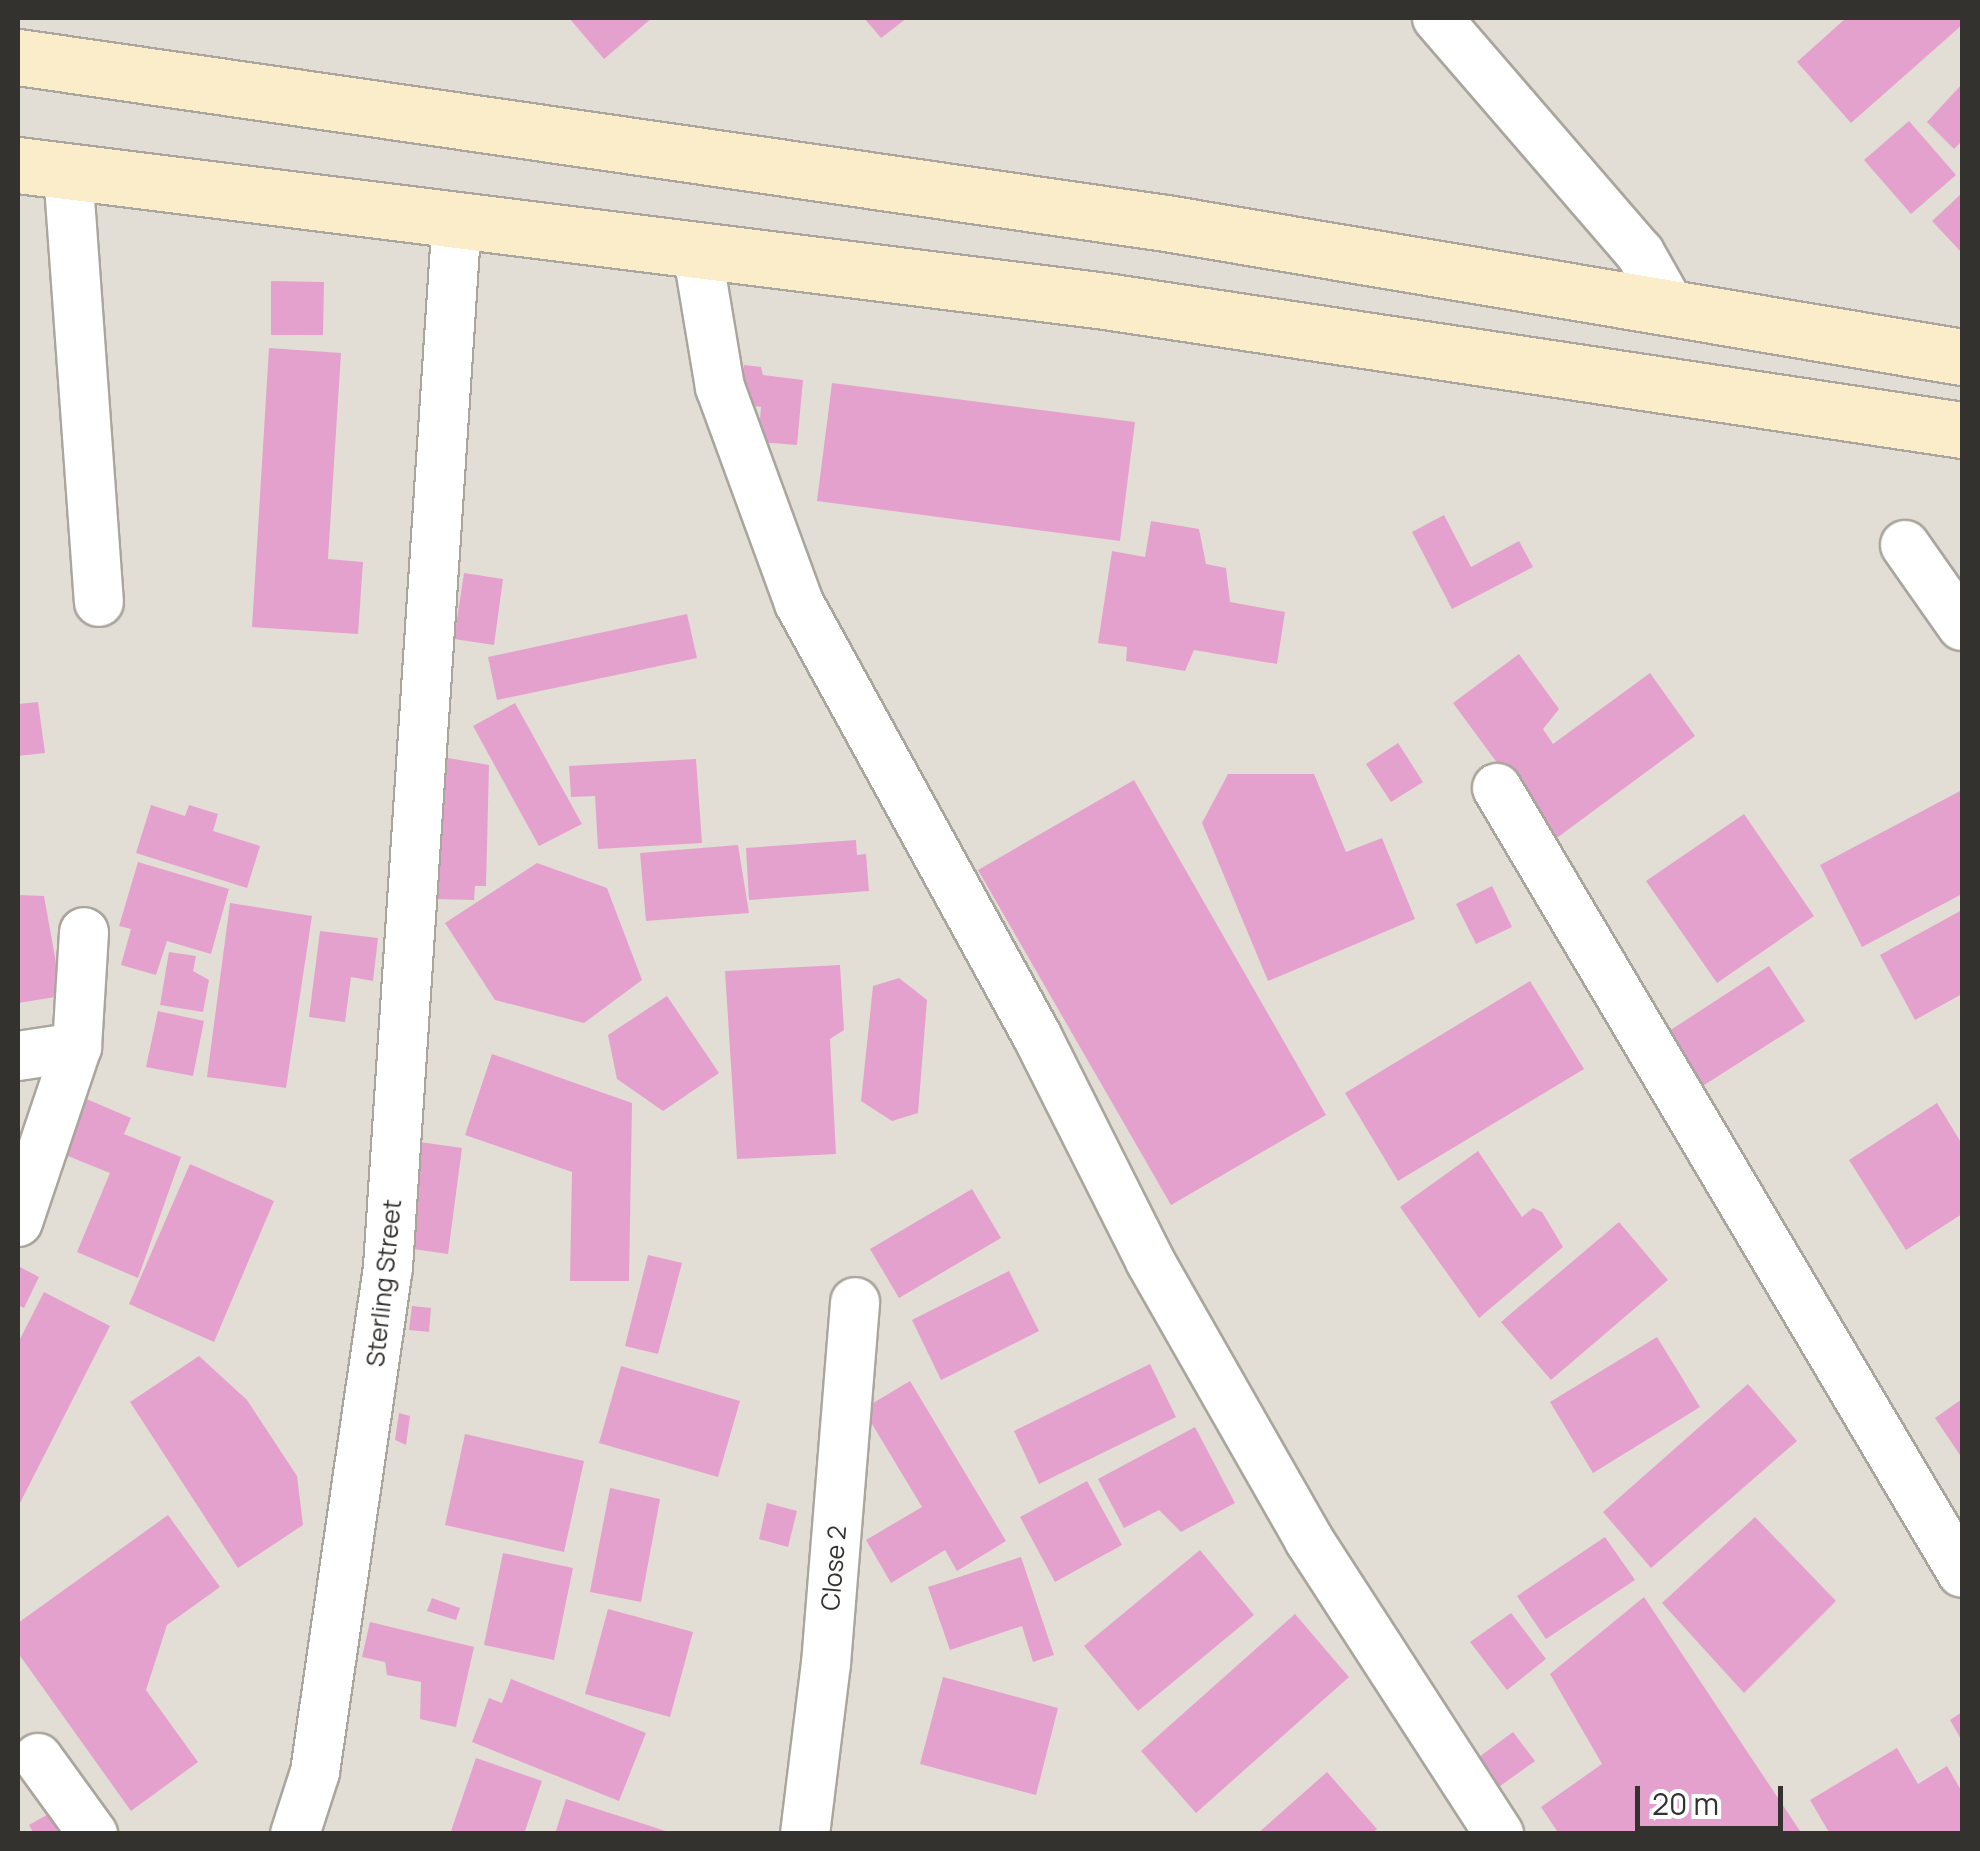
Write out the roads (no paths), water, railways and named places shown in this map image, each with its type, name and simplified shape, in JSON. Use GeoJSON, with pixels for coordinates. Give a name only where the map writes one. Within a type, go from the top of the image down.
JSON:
{"type":"FeatureCollection","features":[{"type":"Feature","properties":{"kind":"main road"},"geometry":{"type":"LineString","coordinates":[[18,57],[1166,223],[1962,357]]}},
{"type":"Feature","properties":{"kind":"main road"},"geometry":{"type":"LineString","coordinates":[[43,168],[1105,301],[1962,430]]}},
{"type":"Feature","properties":{"kind":"street"},"geometry":{"type":"LineString","coordinates":[[1437,18],[1640,253],[1673,311]]}},
{"type":"Feature","properties":{"kind":"street"},"geometry":{"type":"LineString","coordinates":[[43,168],[99,602]]}},
{"type":"Feature","properties":{"kind":"street","name":"Sterling Street"},"geometry":{"type":"LineString","coordinates":[[295,1834],[324,1716],[388,1266],[427,726],[457,218]]}},
{"type":"Feature","properties":{"kind":"street"},"geometry":{"type":"LineString","coordinates":[[697,250],[720,388],[799,604],[1037,1036],[1178,1310],[1309,1540],[1498,1834]]}},
{"type":"Feature","properties":{"kind":"street"},"geometry":{"type":"LineString","coordinates":[[1905,546],[1962,626]]}},
{"type":"Feature","properties":{"kind":"street"},"geometry":{"type":"LineString","coordinates":[[1497,788],[1962,1572]]}},
{"type":"Feature","properties":{"kind":"street"},"geometry":{"type":"LineString","coordinates":[[18,1222],[77,1047],[84,932]]}},
{"type":"Feature","properties":{"kind":"street"},"geometry":{"type":"LineString","coordinates":[[18,1056],[77,1047]]}},
{"type":"Feature","properties":{"kind":"street","name":"Close 2"},"geometry":{"type":"LineString","coordinates":[[805,1834],[826,1664],[855,1302]]}},
{"type":"Feature","properties":{"kind":"street"},"geometry":{"type":"LineString","coordinates":[[38,1758],[93,1834]]}}]}
